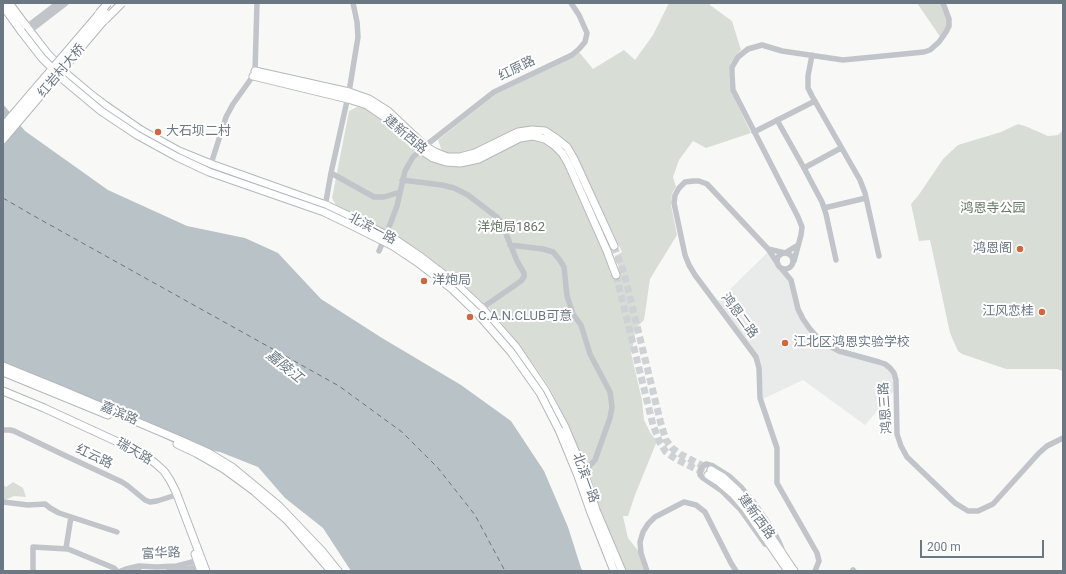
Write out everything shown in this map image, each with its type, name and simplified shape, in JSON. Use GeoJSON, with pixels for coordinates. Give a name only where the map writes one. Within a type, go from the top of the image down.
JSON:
{"type":"FeatureCollection","features":[{"type":"Feature","properties":{"kind":"highway","name":"红岩村大桥"},"geometry":{"type":"LineString","coordinates":[[3,140],[106,9]]}},
{"type":"Feature","properties":{"kind":"highway","name":"红岩村大桥"},"geometry":{"type":"LineString","coordinates":[[3,126],[106,9]]}},
{"type":"Feature","properties":{"kind":"main road","name":"北滨一路"},"geometry":{"type":"LineString","coordinates":[[10,3],[47,53],[69,76],[105,105],[135,126],[180,151],[364,223],[396,240],[421,257],[455,283],[482,308],[516,347],[545,390],[565,427],[584,472],[596,510],[622,571]]}},
{"type":"Feature","properties":{"kind":"main road","name":"红岩村大桥"},"geometry":{"type":"LineString","coordinates":[[3,140],[109,16],[122,3]]}},
{"type":"Feature","properties":{"kind":"main road","name":"北滨一路"},"geometry":{"type":"LineString","coordinates":[[3,6],[28,29],[42,58],[65,81],[101,111],[137,135],[177,157],[209,172],[325,209],[393,246],[417,262],[452,289],[477,313],[511,352],[540,393],[559,430],[614,571]]}},
{"type":"Feature","properties":{"kind":"main road","name":"建新西路"},"geometry":{"type":"LineString","coordinates":[[254,74],[348,96],[383,116],[423,148],[433,158],[446,162],[460,164],[478,159],[520,138],[533,136],[545,139],[562,153],[568,163],[616,275]]}},
{"type":"Feature","properties":{"kind":"main road","name":"建新西路"},"geometry":{"type":"LineString","coordinates":[[423,148],[446,157],[460,158],[475,153],[518,132],[532,130],[545,131],[557,138],[567,148],[574,159],[614,246]]}},
{"type":"Feature","properties":{"kind":"main road","name":"嘉滨路"},"geometry":{"type":"LineString","coordinates":[[3,366],[180,440],[209,453],[232,467],[279,506],[322,551],[338,571]]}},
{"type":"Feature","properties":{"kind":"main road","name":"嘉滨路"},"geometry":{"type":"LineString","coordinates":[[3,372],[177,444],[224,469],[254,491],[287,520],[331,571]]}},
{"type":"Feature","properties":{"kind":"main road","name":"瑞天路"},"geometry":{"type":"LineString","coordinates":[[3,391],[133,449],[155,463],[164,471],[176,492],[202,566]]}},
{"type":"Feature","properties":{"kind":"main road","name":"瑞天路"},"geometry":{"type":"LineString","coordinates":[[3,396],[42,412],[142,459],[153,467],[167,483],[202,566]]}},
{"type":"Feature","properties":{"kind":"main road","name":"建新西路"},"geometry":{"type":"LineString","coordinates":[[787,570],[745,508],[710,472],[723,477],[745,499],[794,571]]}},
{"type":"Feature","properties":{"kind":"street"},"geometry":{"type":"LineString","coordinates":[[28,29],[58,3]]}},
{"type":"Feature","properties":{"kind":"street"},"geometry":{"type":"LineString","coordinates":[[28,29],[66,3]]}},
{"type":"Feature","properties":{"kind":"street"},"geometry":{"type":"LineString","coordinates":[[211,164],[226,117],[233,104],[254,74],[257,3]]}},
{"type":"Feature","properties":{"kind":"street"},"geometry":{"type":"LineString","coordinates":[[325,209],[331,173],[348,96],[358,37],[353,3]]}},
{"type":"Feature","properties":{"kind":"street","name":"红原路"},"geometry":{"type":"LineString","coordinates":[[423,148],[494,92],[572,54],[579,49],[585,42],[587,33],[579,15],[571,3]]}},
{"type":"Feature","properties":{"kind":"street"},"geometry":{"type":"LineString","coordinates":[[798,245],[778,256],[777,259],[780,266],[786,269],[793,263],[801,235],[802,227],[733,90],[732,67],[738,56],[748,49],[762,45],[782,51],[844,60],[924,52],[930,50],[943,37],[949,26],[949,19],[943,3]]}},
{"type":"Feature","properties":{"kind":"street"},"geometry":{"type":"LineString","coordinates":[[812,55],[808,76],[808,88],[860,180],[866,198],[879,256]]}},
{"type":"Feature","properties":{"kind":"street"},"geometry":{"type":"LineString","coordinates":[[754,132],[815,101]]}},
{"type":"Feature","properties":{"kind":"street"},"geometry":{"type":"LineString","coordinates":[[777,120],[804,168],[824,208],[836,260]]}},
{"type":"Feature","properties":{"kind":"street"},"geometry":{"type":"LineString","coordinates":[[379,252],[397,206],[405,171],[413,157],[423,148]]}},
{"type":"Feature","properties":{"kind":"street"},"geometry":{"type":"LineString","coordinates":[[804,168],[841,148]]}},
{"type":"Feature","properties":{"kind":"street"},"geometry":{"type":"LineString","coordinates":[[331,173],[374,197],[384,197],[400,192]]}},
{"type":"Feature","properties":{"kind":"street"},"geometry":{"type":"LineString","coordinates":[[402,180],[454,188],[468,195],[498,218],[502,224],[517,261],[524,272],[524,277],[521,281],[482,308]]}},
{"type":"Feature","properties":{"kind":"street","name":"鸿恩二路"},"geometry":{"type":"LineString","coordinates":[[768,249],[707,184],[699,181],[685,182],[679,188],[675,195],[674,203],[689,265],[756,357],[759,368],[760,398],[777,448],[777,483],[817,553],[819,561],[816,571]]}},
{"type":"Feature","properties":{"kind":"street"},"geometry":{"type":"LineString","coordinates":[[824,208],[866,198]]}},
{"type":"Feature","properties":{"kind":"street"},"geometry":{"type":"LineString","coordinates":[[510,245],[543,249],[553,252],[559,259],[564,267],[567,296],[573,314],[581,325],[590,354],[610,392],[612,407],[610,418],[595,460],[584,472]]}},
{"type":"Feature","properties":{"kind":"street"},"geometry":{"type":"LineString","coordinates":[[768,249],[790,254],[793,257],[791,280]]}},
{"type":"Feature","properties":{"kind":"street"},"geometry":{"type":"LineString","coordinates":[[768,249],[791,280]]}},
{"type":"Feature","properties":{"kind":"street","name":"鸿恩三路"},"geometry":{"type":"LineString","coordinates":[[791,280],[802,319],[818,338],[839,351],[885,364],[894,373],[896,380],[897,434],[901,446],[907,457],[955,503],[968,511],[978,512],[993,504],[1039,453],[1047,446],[1063,438]]}},
{"type":"Feature","properties":{"kind":"street","name":"红云路"},"geometry":{"type":"LineString","coordinates":[[3,430],[14,431],[122,482],[145,500],[150,502],[173,496]]}},
{"type":"Feature","properties":{"kind":"street"},"geometry":{"type":"LineString","coordinates":[[784,556],[780,544],[772,530],[755,504],[741,487],[728,476],[712,466],[706,464],[701,468],[700,475],[722,491],[740,508],[770,550],[787,570]]}},
{"type":"Feature","properties":{"kind":"street"},"geometry":{"type":"LineString","coordinates":[[3,502],[28,505],[46,504],[59,513],[117,532]]}},
{"type":"Feature","properties":{"kind":"street"},"geometry":{"type":"LineString","coordinates":[[647,571],[641,553],[640,542],[643,532],[655,517],[684,502],[696,505],[705,512],[730,563],[736,571]]}},
{"type":"Feature","properties":{"kind":"street"},"geometry":{"type":"LineString","coordinates":[[66,548],[71,517]]}},
{"type":"Feature","properties":{"kind":"street"},"geometry":{"type":"LineString","coordinates":[[33,571],[33,547],[68,548],[114,568],[117,571]]}},
{"type":"Feature","properties":{"kind":"street","name":"富华路"},"geometry":{"type":"LineString","coordinates":[[121,571],[126,568],[139,566],[202,566]]}},
{"type":"Feature","properties":{"kind":"street","name":"富华路"},"geometry":{"type":"LineString","coordinates":[[169,571],[184,570],[202,566]]}},
{"type":"Feature","properties":{"kind":"shaded area","name":"江北区鸿恩实验学校"},"geometry":{"type":"Polygon","coordinates":[[[767,253],[789,281],[796,310],[817,339],[884,366],[892,374],[894,379],[894,391],[865,425],[803,380],[763,399],[761,366],[757,356],[718,301],[767,253]]]}},
{"type":"Feature","properties":{"kind":"green space","name":"洋炮局1862"},"geometry":{"type":"Polygon","coordinates":[[[669,3],[710,3],[710,5],[732,21],[741,50],[730,64],[730,89],[751,133],[706,148],[693,141],[679,160],[673,177],[676,187],[672,193],[671,205],[677,235],[650,279],[644,320],[635,329],[631,353],[642,400],[644,420],[651,434],[657,441],[628,516],[623,516],[628,538],[640,553],[646,571],[626,571],[600,509],[589,476],[569,426],[549,387],[519,344],[489,308],[458,280],[423,253],[398,237],[337,207],[332,198],[349,111],[357,107],[364,108],[381,118],[413,150],[432,161],[446,166],[460,166],[521,139],[534,138],[545,141],[561,155],[603,251],[611,275],[620,271],[615,256],[622,252],[577,157],[570,145],[559,135],[545,129],[460,154],[449,154],[442,151],[438,140],[496,94],[573,57],[579,52],[593,69],[624,50],[635,60],[653,35],[669,3]]]}},
{"type":"Feature","properties":{"kind":"green space"},"geometry":{"type":"Polygon","coordinates":[[[917,3],[942,3],[949,21],[941,38],[917,3]]]}},
{"type":"Feature","properties":{"kind":"green space","name":"鸿恩寺公园"},"geometry":{"type":"Polygon","coordinates":[[[1018,124],[1048,136],[1058,135],[1063,130],[1063,371],[1057,369],[1006,369],[962,354],[958,351],[950,333],[930,240],[919,241],[911,204],[943,159],[958,145],[1001,132],[1018,124]]]}},
{"type":"Feature","properties":{"kind":"green space"},"geometry":{"type":"Polygon","coordinates":[[[13,482],[23,488],[26,497],[14,496],[3,501],[3,484],[6,487],[13,482]]]}},
{"type":"Feature","properties":{"kind":"water","name":"嘉陵江"},"geometry":{"type":"Polygon","coordinates":[[[3,104],[25,131],[108,190],[187,226],[245,238],[278,253],[321,299],[382,338],[461,385],[511,421],[544,471],[568,527],[583,571],[351,571],[323,528],[285,498],[258,467],[220,452],[176,444],[119,415],[3,365],[3,104]]]}},
{"type":"Feature","properties":{"kind":"ferry route"},"geometry":{"type":"LineString","coordinates":[[3,198],[339,386],[402,432],[438,468],[475,515],[505,571]]}},
{"type":"Feature","properties":{"kind":"tunnel"},"geometry":{"type":"LineString","coordinates":[[614,246],[624,273],[666,440],[672,448],[680,454],[711,470]]}},
{"type":"Feature","properties":{"kind":"tunnel"},"geometry":{"type":"LineString","coordinates":[[616,275],[653,425],[660,443],[666,452],[676,459],[708,475]]}},
{"type":"Feature","properties":{"kind":"railway"},"geometry":{"type":"LineString","coordinates":[[3,136],[116,3]]}},
{"type":"Feature","properties":{"kind":"place","name":"大石坝二村"},"geometry":{"type":"Point","coordinates":[158,132]}},
{"type":"Feature","properties":{"kind":"place","name":"鸿恩阁"},"geometry":{"type":"Point","coordinates":[1020,249]}},
{"type":"Feature","properties":{"kind":"place","name":"洋炮局"},"geometry":{"type":"Point","coordinates":[424,281]}},
{"type":"Feature","properties":{"kind":"place","name":"江风恋桂"},"geometry":{"type":"Point","coordinates":[1042,312]}},
{"type":"Feature","properties":{"kind":"place","name":"C.A.N.CLUB可意"},"geometry":{"type":"Point","coordinates":[470,317]}},
{"type":"Feature","properties":{"kind":"place","name":"江北区鸿恩实验学校"},"geometry":{"type":"Point","coordinates":[785,343]}}]}
